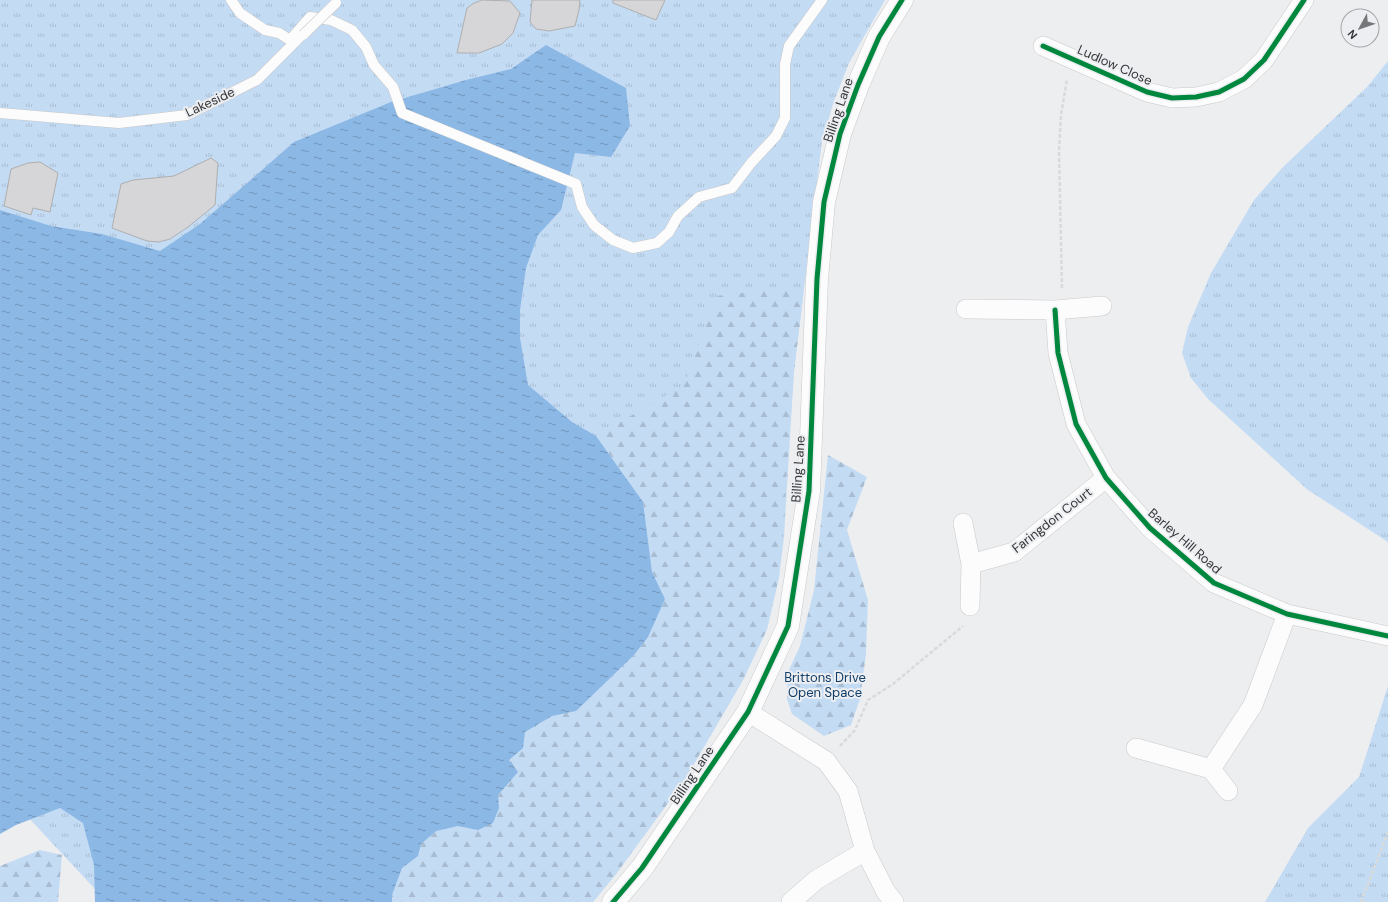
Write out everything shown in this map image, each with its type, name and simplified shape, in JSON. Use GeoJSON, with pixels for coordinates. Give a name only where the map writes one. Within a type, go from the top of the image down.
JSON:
{"type":"FeatureCollection","features":[{"type":"Feature","properties":{"kind":"street","name":"Billing Lane"},"geometry":{"type":"LineString","coordinates":[[613,902],[642,868],[748,712],[788,626],[809,491],[817,279],[824,202],[840,134],[858,85],[879,38],[902,0]]}},
{"type":"Feature","properties":{"kind":"street","name":"Ludlow Close"},"geometry":{"type":"LineString","coordinates":[[1043,46],[1147,92],[1172,98],[1196,97],[1219,92],[1244,79],[1264,60],[1304,0]]}},
{"type":"Feature","properties":{"kind":"street"},"geometry":{"type":"LineString","coordinates":[[966,309],[1055,310],[1102,306]]}},
{"type":"Feature","properties":{"kind":"street","name":"Barley Hill Road"},"geometry":{"type":"LineString","coordinates":[[1055,310],[1058,353],[1076,424],[1106,478],[1150,528],[1214,583],[1287,614],[1388,636]]}},
{"type":"Feature","properties":{"kind":"street","name":"Faringdon Court"},"geometry":{"type":"LineString","coordinates":[[971,564],[1014,552],[1106,478]]}},
{"type":"Feature","properties":{"kind":"street"},"geometry":{"type":"LineString","coordinates":[[963,523],[971,564],[970,606]]}},
{"type":"Feature","properties":{"kind":"street"},"geometry":{"type":"LineString","coordinates":[[1211,769],[1253,705],[1287,614]]}},
{"type":"Feature","properties":{"kind":"street"},"geometry":{"type":"LineString","coordinates":[[748,712],[826,761],[848,791],[865,852],[886,892],[894,902]]}},
{"type":"Feature","properties":{"kind":"street"},"geometry":{"type":"LineString","coordinates":[[1136,748],[1211,769],[1228,791]]}},
{"type":"Feature","properties":{"kind":"street"},"geometry":{"type":"LineString","coordinates":[[791,902],[816,880],[865,852]]}},
{"type":"Feature","properties":{"kind":"lane"},"geometry":{"type":"LineString","coordinates":[[231,0],[240,13],[265,30],[278,33],[290,40],[310,17],[331,20],[352,30],[366,47],[374,65],[393,87],[402,113],[576,184],[582,207],[594,225],[613,240],[633,248],[657,243],[669,232],[678,216],[699,197],[732,188],[776,136],[785,118],[785,64],[789,46],[822,0]]}},
{"type":"Feature","properties":{"kind":"lane","name":"Lakeside"},"geometry":{"type":"LineString","coordinates":[[0,113],[119,123],[187,114],[257,80],[338,1]]}},
{"type":"Feature","properties":{"kind":"path"},"geometry":{"type":"LineString","coordinates":[[1055,310],[1062,287],[1059,152],[1062,115],[1070,57]]}},
{"type":"Feature","properties":{"kind":"path"},"geometry":{"type":"LineString","coordinates":[[826,761],[855,730],[868,700],[893,684],[955,631],[967,623],[970,606]]}},
{"type":"Feature","properties":{"kind":"path"},"geometry":{"type":"LineString","coordinates":[[1361,902],[1388,832]]}},
{"type":"Feature","properties":{"kind":"green space"},"geometry":{"type":"Polygon","coordinates":[[[0,0],[885,0],[849,63],[834,101],[822,141],[794,371],[784,537],[779,577],[767,629],[743,680],[684,781],[616,874],[593,902],[107,902],[0,787],[0,0]]]}},
{"type":"Feature","properties":{"kind":"green space"},"geometry":{"type":"Polygon","coordinates":[[[1388,61],[1388,542],[1308,490],[1208,399],[1191,378],[1182,353],[1188,327],[1211,273],[1254,200],[1283,167],[1367,87],[1388,61]]]}},
{"type":"Feature","properties":{"kind":"green space"},"geometry":{"type":"Polygon","coordinates":[[[783,288],[803,297],[794,371],[779,577],[767,629],[743,680],[684,781],[616,874],[593,902],[392,902],[392,895],[402,868],[418,856],[421,844],[436,831],[458,826],[478,830],[499,808],[498,795],[507,786],[509,760],[523,748],[525,732],[552,716],[576,711],[634,655],[648,637],[665,599],[652,572],[643,502],[596,436],[684,385],[716,296],[783,288]]]}},
{"type":"Feature","properties":{"kind":"green space","name":"Brittons Drive Open Space"},"geometry":{"type":"Polygon","coordinates":[[[828,455],[867,477],[847,530],[868,600],[866,654],[860,699],[851,725],[824,736],[792,714],[787,699],[788,672],[800,646],[814,590],[828,455]]]}},
{"type":"Feature","properties":{"kind":"green space"},"geometry":{"type":"Polygon","coordinates":[[[1388,686],[1388,902],[1265,902],[1308,828],[1359,777],[1388,686]]]}},
{"type":"Feature","properties":{"kind":"green space"},"geometry":{"type":"Polygon","coordinates":[[[40,850],[62,855],[58,902],[0,902],[0,866],[40,850]]]}},
{"type":"Feature","properties":{"kind":"water"},"geometry":{"type":"Polygon","coordinates":[[[546,45],[626,88],[630,126],[611,157],[575,153],[561,210],[538,235],[526,268],[520,310],[520,338],[528,385],[572,422],[596,436],[643,502],[652,572],[665,599],[648,637],[634,655],[576,711],[552,716],[525,732],[523,748],[509,760],[518,772],[498,795],[499,808],[493,823],[478,830],[458,826],[436,831],[421,844],[418,856],[402,868],[392,895],[392,902],[95,902],[94,865],[83,823],[60,808],[16,825],[0,834],[0,210],[51,226],[102,234],[160,251],[200,224],[294,142],[391,102],[466,80],[511,69],[546,45]]]}},
{"type":"Feature","properties":{"kind":"building"},"geometry":{"type":"Polygon","coordinates":[[[482,0],[510,1],[520,13],[513,33],[502,44],[479,53],[457,53],[467,8],[482,0]]]}},
{"type":"Feature","properties":{"kind":"building"},"geometry":{"type":"Polygon","coordinates":[[[532,0],[580,0],[575,26],[549,31],[536,29],[530,22],[532,0]]]}},
{"type":"Feature","properties":{"kind":"building"},"geometry":{"type":"Polygon","coordinates":[[[613,0],[665,0],[656,20],[613,3],[613,0]]]}},
{"type":"Feature","properties":{"kind":"building"},"geometry":{"type":"Polygon","coordinates":[[[211,158],[218,163],[215,205],[188,227],[170,239],[159,242],[147,241],[112,228],[121,184],[133,180],[174,176],[211,158]]]}},
{"type":"Feature","properties":{"kind":"building"},"geometry":{"type":"Polygon","coordinates":[[[40,162],[58,173],[50,212],[33,208],[31,215],[4,206],[11,169],[28,163],[40,162]]]}},
{"type":"Feature","properties":{"kind":"cycle path"},"geometry":{"type":"LineString","coordinates":[[613,902],[642,868],[748,712],[788,626],[809,491],[817,279],[824,202],[840,134],[858,85],[879,37],[902,0]]}},
{"type":"Feature","properties":{"kind":"cycle path"},"geometry":{"type":"LineString","coordinates":[[1043,46],[1147,92],[1172,98],[1196,97],[1219,92],[1244,79],[1264,60],[1304,0]]}},
{"type":"Feature","properties":{"kind":"cycle path"},"geometry":{"type":"LineString","coordinates":[[1055,310],[1058,353],[1076,424],[1106,478],[1150,528],[1214,583],[1287,614],[1388,636]]}}]}
